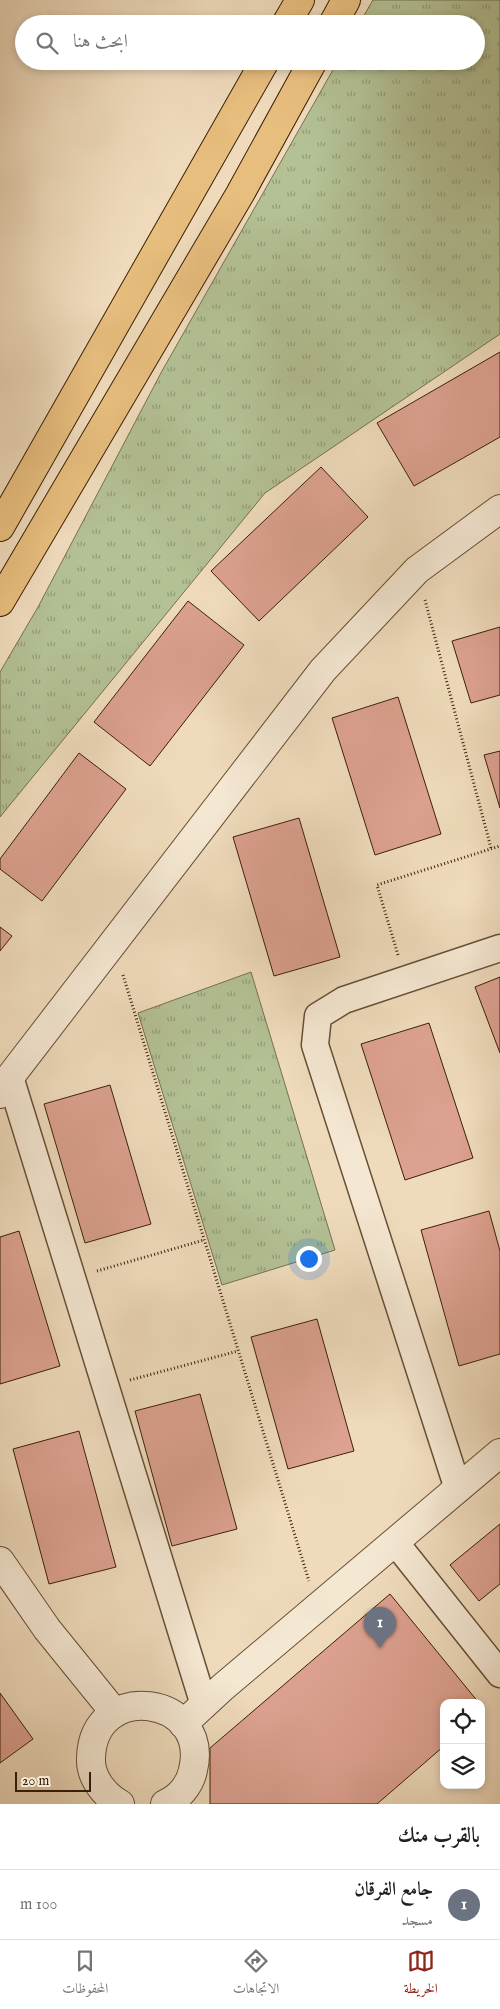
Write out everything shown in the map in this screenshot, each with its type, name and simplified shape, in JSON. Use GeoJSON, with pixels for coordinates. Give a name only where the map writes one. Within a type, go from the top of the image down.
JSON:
{"type":"FeatureCollection","features":[{"type":"Feature","properties":{"kind":"main road"},"geometry":{"type":"LineString","coordinates":[[291,15],[300,0]]}},
{"type":"Feature","properties":{"kind":"main road"},"geometry":{"type":"LineString","coordinates":[[338,15],[346,0]]}},
{"type":"Feature","properties":{"kind":"main road"},"geometry":{"type":"LineString","coordinates":[[0,527],[260,70]]}},
{"type":"Feature","properties":{"kind":"main road"},"geometry":{"type":"LineString","coordinates":[[0,602],[240,194],[308,70]]}},
{"type":"Feature","properties":{"kind":"street"},"geometry":{"type":"LineString","coordinates":[[204,1705],[73,1278],[5,1085],[323,670],[417,570],[500,509]]}},
{"type":"Feature","properties":{"kind":"street"},"geometry":{"type":"LineString","coordinates":[[458,1489],[315,1045],[318,1016],[344,1000],[500,948]]}},
{"type":"Feature","properties":{"kind":"street"},"geometry":{"type":"LineString","coordinates":[[183,1724],[500,1453]]}},
{"type":"Feature","properties":{"kind":"street"},"geometry":{"type":"LineString","coordinates":[[394,1542],[500,1674]]}},
{"type":"Feature","properties":{"kind":"street"},"geometry":{"type":"LineString","coordinates":[[0,1561],[47,1629],[115,1713]]}},
{"type":"Feature","properties":{"kind":"street"},"geometry":{"type":"LineString","coordinates":[[103,1800],[91,1761],[91,1748],[97,1732],[115,1713],[133,1706],[155,1706],[176,1716],[192,1739],[195,1763],[188,1783],[182,1793],[169,1803]]}},
{"type":"Feature","properties":{"kind":"path"},"geometry":{"type":"LineString","coordinates":[[417,570],[491,848]]}},
{"type":"Feature","properties":{"kind":"path"},"geometry":{"type":"LineString","coordinates":[[405,980],[378,885],[500,846]]}},
{"type":"Feature","properties":{"kind":"path"},"geometry":{"type":"LineString","coordinates":[[113,944],[317,1608]]}},
{"type":"Feature","properties":{"kind":"path"},"geometry":{"type":"LineString","coordinates":[[73,1278],[204,1240]]}},
{"type":"Feature","properties":{"kind":"path"},"geometry":{"type":"LineString","coordinates":[[106,1386],[238,1351]]}},
{"type":"Feature","properties":{"kind":"green space"},"geometry":{"type":"Polygon","coordinates":[[[373,0],[500,0],[500,334],[265,493],[0,817],[0,672],[38,607],[162,371],[333,70],[485,70],[485,15],[364,15],[373,0]]]}},
{"type":"Feature","properties":{"kind":"green space"},"geometry":{"type":"Polygon","coordinates":[[[251,972],[335,1250],[222,1285],[138,1013],[251,972]]]}},
{"type":"Feature","properties":{"kind":"building"},"geometry":{"type":"Polygon","coordinates":[[[500,352],[500,437],[414,486],[377,423],[500,352]]]}},
{"type":"Feature","properties":{"kind":"building"},"geometry":{"type":"Polygon","coordinates":[[[321,467],[368,517],[259,621],[211,571],[321,467]]]}},
{"type":"Feature","properties":{"kind":"building"},"geometry":{"type":"Polygon","coordinates":[[[188,601],[244,645],[150,766],[94,722],[188,601]]]}},
{"type":"Feature","properties":{"kind":"building"},"geometry":{"type":"Polygon","coordinates":[[[500,627],[500,695],[471,703],[452,641],[500,627]]]}},
{"type":"Feature","properties":{"kind":"building"},"geometry":{"type":"Polygon","coordinates":[[[398,697],[441,834],[375,855],[332,718],[398,697]]]}},
{"type":"Feature","properties":{"kind":"building"},"geometry":{"type":"Polygon","coordinates":[[[500,751],[500,808],[484,755],[500,751]]]}},
{"type":"Feature","properties":{"kind":"building"},"geometry":{"type":"Polygon","coordinates":[[[79,753],[126,789],[42,901],[0,869],[0,859],[79,753]]]}},
{"type":"Feature","properties":{"kind":"building"},"geometry":{"type":"Polygon","coordinates":[[[299,818],[340,957],[274,976],[233,837],[299,818]]]}},
{"type":"Feature","properties":{"kind":"building"},"geometry":{"type":"Polygon","coordinates":[[[0,927],[12,936],[0,951],[0,927]]]}},
{"type":"Feature","properties":{"kind":"building"},"geometry":{"type":"Polygon","coordinates":[[[500,977],[500,1053],[475,987],[500,977]]]}},
{"type":"Feature","properties":{"kind":"building"},"geometry":{"type":"Polygon","coordinates":[[[429,1023],[473,1158],[405,1180],[361,1044],[429,1023]]]}},
{"type":"Feature","properties":{"kind":"building"},"geometry":{"type":"Polygon","coordinates":[[[110,1085],[151,1224],[85,1243],[44,1104],[110,1085]]]}},
{"type":"Feature","properties":{"kind":"building"},"geometry":{"type":"Polygon","coordinates":[[[489,1211],[500,1251],[500,1354],[459,1366],[421,1230],[489,1211]]]}},
{"type":"Feature","properties":{"kind":"building"},"geometry":{"type":"Polygon","coordinates":[[[19,1231],[60,1366],[0,1384],[0,1237],[19,1231]]]}},
{"type":"Feature","properties":{"kind":"building"},"geometry":{"type":"Polygon","coordinates":[[[317,1319],[354,1451],[288,1469],[251,1337],[317,1319]]]}},
{"type":"Feature","properties":{"kind":"building"},"geometry":{"type":"Polygon","coordinates":[[[200,1394],[237,1529],[172,1546],[135,1411],[200,1394]]]}},
{"type":"Feature","properties":{"kind":"building"},"geometry":{"type":"Polygon","coordinates":[[[79,1431],[116,1567],[49,1584],[13,1449],[79,1431]]]}},
{"type":"Feature","properties":{"kind":"building"},"geometry":{"type":"Polygon","coordinates":[[[500,1524],[500,1584],[479,1601],[450,1565],[500,1524]]]}},
{"type":"Feature","properties":{"kind":"building"},"geometry":{"type":"Polygon","coordinates":[[[390,1594],[476,1699],[440,1699],[440,1749],[377,1804],[210,1804],[210,1748],[390,1594]]]}},
{"type":"Feature","properties":{"kind":"building"},"geometry":{"type":"Polygon","coordinates":[[[0,1693],[33,1739],[0,1763],[0,1693]]]}},
{"type":"Feature","properties":{"kind":"place","name":"جامع الفرقان"},"geometry":{"type":"Point","coordinates":[380,1648]}}]}
